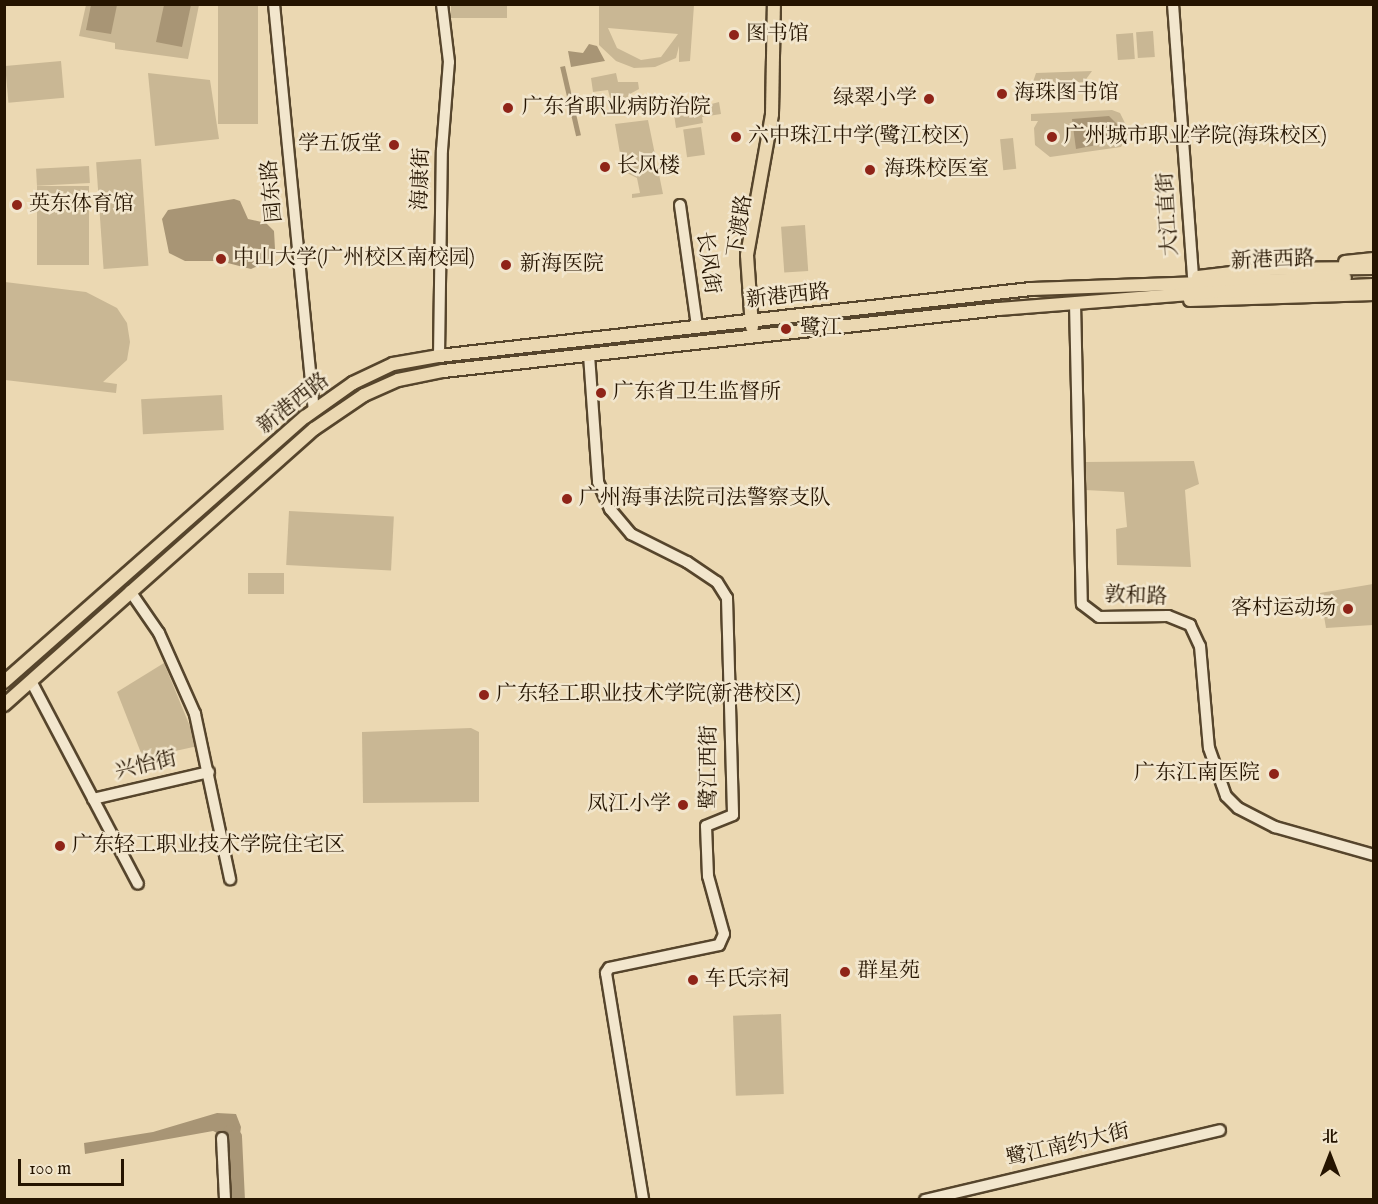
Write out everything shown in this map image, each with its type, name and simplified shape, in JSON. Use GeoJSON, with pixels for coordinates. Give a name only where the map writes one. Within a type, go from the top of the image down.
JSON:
{"type":"FeatureCollection","features":[{"type":"Feature","properties":{"kind":"main road"},"geometry":{"type":"LineString","coordinates":[[774,4],[778,72]]}},
{"type":"Feature","properties":{"kind":"main road"},"geometry":{"type":"LineString","coordinates":[[778,72],[782,4]]}},
{"type":"Feature","properties":{"kind":"main road","name":"下渡路"},"geometry":{"type":"LineString","coordinates":[[755,337],[753,320],[756,250],[780,112],[778,72]]}},
{"type":"Feature","properties":{"kind":"main road"},"geometry":{"type":"LineString","coordinates":[[1161,283],[1193,277],[1311,268],[1374,259]]}},
{"type":"Feature","properties":{"kind":"main road"},"geometry":{"type":"LineString","coordinates":[[1311,268],[1374,268]]}},
{"type":"Feature","properties":{"kind":"main road","name":"新港西路"},"geometry":{"type":"LineString","coordinates":[[4,705],[252,482],[327,419],[364,395],[398,380],[589,355],[1075,303],[1337,283],[1374,277]]}},
{"type":"Feature","properties":{"kind":"main road","name":"新港西路"},"geometry":{"type":"LineString","coordinates":[[4,682],[314,410],[353,383],[393,364],[439,356],[697,326],[1031,290],[1161,283],[1374,285]]}},
{"type":"Feature","properties":{"kind":"main road"},"geometry":{"type":"LineString","coordinates":[[1159,297],[1216,301],[1306,299],[1374,294]]}},
{"type":"Feature","properties":{"kind":"main road"},"geometry":{"type":"LineString","coordinates":[[1306,299],[1374,302]]}},
{"type":"Feature","properties":{"kind":"main road"},"geometry":{"type":"LineString","coordinates":[[794,316],[796,333]]}},
{"type":"Feature","properties":{"kind":"street","name":"园东路"},"geometry":{"type":"LineString","coordinates":[[274,4],[314,410]]}},
{"type":"Feature","properties":{"kind":"street","name":"海康街"},"geometry":{"type":"LineString","coordinates":[[439,356],[440,203],[449,62],[441,4]]}},
{"type":"Feature","properties":{"kind":"street","name":"大江直街"},"geometry":{"type":"LineString","coordinates":[[1173,4],[1193,277]]}},
{"type":"Feature","properties":{"kind":"street","name":"长风街"},"geometry":{"type":"LineString","coordinates":[[680,205],[697,326]]}},
{"type":"Feature","properties":{"kind":"street","name":"敦和路"},"geometry":{"type":"LineString","coordinates":[[1075,303],[1082,603],[1099,617],[1168,616],[1190,625],[1200,646],[1209,748],[1226,796],[1238,808],[1268,825],[1374,855]]}},
{"type":"Feature","properties":{"kind":"street"},"geometry":{"type":"LineString","coordinates":[[734,322],[736,339]]}},
{"type":"Feature","properties":{"kind":"street","name":"鹭江西街"},"geometry":{"type":"LineString","coordinates":[[589,355],[598,482],[610,509],[631,534],[687,562],[717,582],[727,598],[733,815],[706,826],[708,876],[724,934],[719,945],[609,968],[606,973],[643,1200]]}},
{"type":"Feature","properties":{"kind":"street"},"geometry":{"type":"LineString","coordinates":[[393,364],[398,380]]}},
{"type":"Feature","properties":{"kind":"street"},"geometry":{"type":"LineString","coordinates":[[242,471],[252,482]]}},
{"type":"Feature","properties":{"kind":"street"},"geometry":{"type":"LineString","coordinates":[[130,591],[159,633],[195,714],[230,879]]}},
{"type":"Feature","properties":{"kind":"street"},"geometry":{"type":"LineString","coordinates":[[31,681],[138,885]]}},
{"type":"Feature","properties":{"kind":"street","name":"兴怡街"},"geometry":{"type":"LineString","coordinates":[[93,799],[209,772]]}},
{"type":"Feature","properties":{"kind":"street","name":"鹭江南约大街"},"geometry":{"type":"LineString","coordinates":[[925,1200],[1220,1130]]}},
{"type":"Feature","properties":{"kind":"street"},"geometry":{"type":"LineString","coordinates":[[222,1138],[225,1200]]}},
{"type":"Feature","properties":{"kind":"shaded area"},"geometry":{"type":"Polygon","coordinates":[[[86,5],[199,5],[188,59],[115,49],[115,43],[79,36],[86,5]]]}},
{"type":"Feature","properties":{"kind":"shaded area"},"geometry":{"type":"Polygon","coordinates":[[[91,5],[117,5],[111,34],[86,30],[91,5]]]}},
{"type":"Feature","properties":{"kind":"shaded area"},"geometry":{"type":"Polygon","coordinates":[[[164,5],[191,5],[182,47],[156,42],[164,5]]]}},
{"type":"Feature","properties":{"kind":"shaded area"},"geometry":{"type":"Polygon","coordinates":[[[218,5],[258,5],[258,124],[218,124],[218,5]]]}},
{"type":"Feature","properties":{"kind":"shaded area"},"geometry":{"type":"Polygon","coordinates":[[[451,5],[507,5],[507,18],[451,18],[451,5]]]}},
{"type":"Feature","properties":{"kind":"shaded area"},"geometry":{"type":"Polygon","coordinates":[[[599,5],[694,5],[690,61],[679,62],[679,46],[676,58],[655,67],[634,68],[616,61],[599,45],[599,5]],[[608,28],[617,48],[641,60],[661,57],[678,34],[608,28]]]}},
{"type":"Feature","properties":{"kind":"shaded area"},"geometry":{"type":"Polygon","coordinates":[[[1153,31],[1155,57],[1138,58],[1136,32],[1153,31]]]}},
{"type":"Feature","properties":{"kind":"shaded area"},"geometry":{"type":"Polygon","coordinates":[[[1133,33],[1135,59],[1118,60],[1116,34],[1133,33]]]}},
{"type":"Feature","properties":{"kind":"shaded area"},"geometry":{"type":"Polygon","coordinates":[[[589,44],[597,46],[605,61],[571,67],[568,51],[583,53],[589,44]]]}},
{"type":"Feature","properties":{"kind":"shaded area"},"geometry":{"type":"Polygon","coordinates":[[[61,61],[64,98],[8,103],[5,66],[61,61]]]}},
{"type":"Feature","properties":{"kind":"shaded area"},"geometry":{"type":"Polygon","coordinates":[[[565,66],[581,135],[576,136],[560,67],[565,66]]]}},
{"type":"Feature","properties":{"kind":"shaded area"},"geometry":{"type":"Polygon","coordinates":[[[1092,71],[1084,82],[1032,85],[1036,73],[1092,71]]]}},
{"type":"Feature","properties":{"kind":"shaded area"},"geometry":{"type":"Polygon","coordinates":[[[148,73],[210,80],[219,139],[155,146],[148,73]]]}},
{"type":"Feature","properties":{"kind":"shaded area"},"geometry":{"type":"Polygon","coordinates":[[[616,73],[618,82],[638,82],[639,89],[628,95],[629,100],[620,101],[619,93],[610,98],[608,90],[593,92],[591,78],[616,73]]]}},
{"type":"Feature","properties":{"kind":"shaded area"},"geometry":{"type":"Polygon","coordinates":[[[719,102],[721,114],[702,117],[703,123],[676,128],[674,114],[719,102]]]}},
{"type":"Feature","properties":{"kind":"shaded area"},"geometry":{"type":"Polygon","coordinates":[[[1112,110],[1120,113],[1126,125],[1128,134],[1121,147],[1050,157],[1035,145],[1034,128],[1038,121],[1031,121],[1031,114],[1112,110]]]}},
{"type":"Feature","properties":{"kind":"shaded area"},"geometry":{"type":"Polygon","coordinates":[[[1109,116],[1120,127],[1117,141],[1076,149],[1072,119],[1109,116]]]}},
{"type":"Feature","properties":{"kind":"shaded area"},"geometry":{"type":"Polygon","coordinates":[[[648,120],[663,194],[632,198],[632,194],[640,193],[637,178],[623,171],[615,124],[648,120]]]}},
{"type":"Feature","properties":{"kind":"shaded area"},"geometry":{"type":"Polygon","coordinates":[[[701,127],[705,155],[687,157],[683,130],[701,127]]]}},
{"type":"Feature","properties":{"kind":"shaded area"},"geometry":{"type":"Polygon","coordinates":[[[1013,138],[1016,169],[1003,170],[1000,139],[1013,138]]]}},
{"type":"Feature","properties":{"kind":"shaded area"},"geometry":{"type":"Polygon","coordinates":[[[141,159],[148,266],[104,269],[96,162],[141,159]]]}},
{"type":"Feature","properties":{"kind":"shaded area"},"geometry":{"type":"Polygon","coordinates":[[[89,166],[90,183],[37,186],[36,169],[89,166]]]}},
{"type":"Feature","properties":{"kind":"shaded area"},"geometry":{"type":"Polygon","coordinates":[[[37,186],[89,186],[89,265],[37,265],[37,186]]]}},
{"type":"Feature","properties":{"kind":"shaded area"},"geometry":{"type":"Polygon","coordinates":[[[234,199],[240,201],[248,219],[266,223],[274,231],[275,249],[267,262],[251,269],[220,261],[185,261],[169,253],[162,219],[168,210],[234,199]]]}},
{"type":"Feature","properties":{"kind":"shaded area"},"geometry":{"type":"Polygon","coordinates":[[[805,225],[808,271],[784,273],[781,227],[805,225]]]}},
{"type":"Feature","properties":{"kind":"shaded area"},"geometry":{"type":"Polygon","coordinates":[[[5,282],[86,292],[117,308],[127,323],[130,342],[127,360],[103,382],[117,384],[116,393],[5,380],[5,282]]]}},
{"type":"Feature","properties":{"kind":"shaded area"},"geometry":{"type":"Polygon","coordinates":[[[222,395],[224,430],[143,434],[141,399],[222,395]]]}},
{"type":"Feature","properties":{"kind":"shaded area"},"geometry":{"type":"Polygon","coordinates":[[[1194,461],[1199,484],[1185,490],[1191,567],[1117,565],[1116,529],[1127,527],[1124,492],[1085,490],[1085,462],[1194,461]]]}},
{"type":"Feature","properties":{"kind":"shaded area"},"geometry":{"type":"Polygon","coordinates":[[[289,511],[394,516],[391,570],[286,565],[289,511]]]}},
{"type":"Feature","properties":{"kind":"shaded area"},"geometry":{"type":"Polygon","coordinates":[[[248,573],[284,573],[284,594],[248,594],[248,573]]]}},
{"type":"Feature","properties":{"kind":"shaded area","name":"客村运动场"},"geometry":{"type":"Polygon","coordinates":[[[1373,584],[1373,625],[1326,628],[1320,593],[1373,584]]]}},
{"type":"Feature","properties":{"kind":"shaded area"},"geometry":{"type":"Polygon","coordinates":[[[164,663],[198,746],[143,758],[117,692],[164,663]]]}},
{"type":"Feature","properties":{"kind":"shaded area"},"geometry":{"type":"Polygon","coordinates":[[[471,728],[479,732],[479,802],[363,803],[362,732],[471,728]]]}},
{"type":"Feature","properties":{"kind":"shaded area"},"geometry":{"type":"Polygon","coordinates":[[[781,1014],[784,1094],[736,1096],[733,1016],[781,1014]]]}},
{"type":"Feature","properties":{"kind":"shaded area"},"geometry":{"type":"Polygon","coordinates":[[[217,1113],[236,1114],[241,1127],[238,1149],[228,1138],[213,1131],[85,1154],[84,1143],[153,1132],[217,1113]]]}},
{"type":"Feature","properties":{"kind":"waterway"},"geometry":{"type":"LineString","coordinates":[[230,1132],[235,1137],[238,1200]]}},
{"type":"Feature","properties":{"kind":"place","name":"图书馆"},"geometry":{"type":"Point","coordinates":[734,35]}},
{"type":"Feature","properties":{"kind":"place","name":"海珠图书馆"},"geometry":{"type":"Point","coordinates":[1002,94]}},
{"type":"Feature","properties":{"kind":"place","name":"绿翠小学"},"geometry":{"type":"Point","coordinates":[929,99]}},
{"type":"Feature","properties":{"kind":"place","name":"广东省职业病防治院"},"geometry":{"type":"Point","coordinates":[508,108]}},
{"type":"Feature","properties":{"kind":"place","name":"六中珠江中学(鹭江校区)"},"geometry":{"type":"Point","coordinates":[736,137]}},
{"type":"Feature","properties":{"kind":"place","name":"广州城市职业学院(海珠校区)"},"geometry":{"type":"Point","coordinates":[1052,137]}},
{"type":"Feature","properties":{"kind":"place","name":"学五饭堂"},"geometry":{"type":"Point","coordinates":[394,145]}},
{"type":"Feature","properties":{"kind":"place","name":"长风楼"},"geometry":{"type":"Point","coordinates":[605,167]}},
{"type":"Feature","properties":{"kind":"place","name":"海珠校医室"},"geometry":{"type":"Point","coordinates":[870,170]}},
{"type":"Feature","properties":{"kind":"place","name":"英东体育馆"},"geometry":{"type":"Point","coordinates":[17,205]}},
{"type":"Feature","properties":{"kind":"place","name":"中山大学(广州校区南校园)"},"geometry":{"type":"Point","coordinates":[221,259]}},
{"type":"Feature","properties":{"kind":"place","name":"新海医院"},"geometry":{"type":"Point","coordinates":[506,265]}},
{"type":"Feature","properties":{"kind":"place","name":"鹭江"},"geometry":{"type":"Point","coordinates":[786,329]}},
{"type":"Feature","properties":{"kind":"place","name":"广东省卫生监督所"},"geometry":{"type":"Point","coordinates":[601,393]}},
{"type":"Feature","properties":{"kind":"place","name":"广州海事法院司法警察支队"},"geometry":{"type":"Point","coordinates":[567,499]}},
{"type":"Feature","properties":{"kind":"place","name":"客村运动场"},"geometry":{"type":"Point","coordinates":[1348,609]}},
{"type":"Feature","properties":{"kind":"place","name":"广东轻工职业技术学院(新港校区)"},"geometry":{"type":"Point","coordinates":[484,695]}},
{"type":"Feature","properties":{"kind":"place","name":"广东江南医院"},"geometry":{"type":"Point","coordinates":[1274,774]}},
{"type":"Feature","properties":{"kind":"place","name":"凤江小学"},"geometry":{"type":"Point","coordinates":[683,805]}},
{"type":"Feature","properties":{"kind":"place","name":"广东轻工职业技术学院住宅区"},"geometry":{"type":"Point","coordinates":[60,846]}},
{"type":"Feature","properties":{"kind":"place","name":"群星苑"},"geometry":{"type":"Point","coordinates":[845,972]}},
{"type":"Feature","properties":{"kind":"place","name":"车氏宗祠"},"geometry":{"type":"Point","coordinates":[693,980]}}]}
